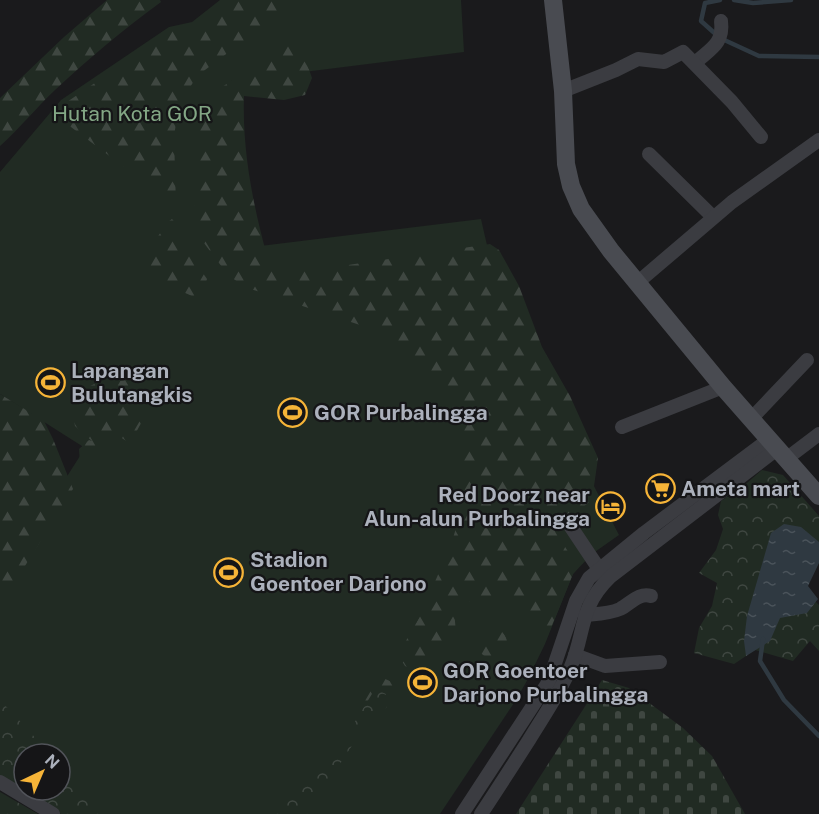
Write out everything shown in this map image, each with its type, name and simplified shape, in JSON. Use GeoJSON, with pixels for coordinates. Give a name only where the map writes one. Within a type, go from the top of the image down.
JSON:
{"type":"FeatureCollection","features":[{"type":"Feature","properties":{"kind":"street"},"geometry":{"type":"LineString","coordinates":[[553,0],[563,91],[566,164],[571,186],[581,209],[595,231],[723,387],[819,496]]}},
{"type":"Feature","properties":{"kind":"street"},"geometry":{"type":"LineString","coordinates":[[695,63],[720,39],[721,21]]}},
{"type":"Feature","properties":{"kind":"street"},"geometry":{"type":"LineString","coordinates":[[563,91],[638,59],[664,62],[683,52],[761,137]]}},
{"type":"Feature","properties":{"kind":"street"},"geometry":{"type":"LineString","coordinates":[[637,282],[713,217],[819,140]]}},
{"type":"Feature","properties":{"kind":"street"},"geometry":{"type":"LineString","coordinates":[[649,154],[713,217]]}},
{"type":"Feature","properties":{"kind":"street"},"geometry":{"type":"LineString","coordinates":[[751,419],[807,360]]}},
{"type":"Feature","properties":{"kind":"street"},"geometry":{"type":"LineString","coordinates":[[622,427],[723,387]]}},
{"type":"Feature","properties":{"kind":"street"},"geometry":{"type":"LineString","coordinates":[[481,814],[548,711],[571,668],[585,615],[591,598],[598,589],[684,502],[777,449],[819,434]]}},
{"type":"Feature","properties":{"kind":"street"},"geometry":{"type":"LineString","coordinates":[[462,814],[549,681],[583,586],[599,569],[694,514],[777,449]]}},
{"type":"Feature","properties":{"kind":"street"},"geometry":{"type":"LineString","coordinates":[[684,502],[694,514]]}},
{"type":"Feature","properties":{"kind":"street"},"geometry":{"type":"LineString","coordinates":[[567,522],[599,569]]}},
{"type":"Feature","properties":{"kind":"street"},"geometry":{"type":"LineString","coordinates":[[585,615],[619,609],[640,596],[647,594],[651,596]]}},
{"type":"Feature","properties":{"kind":"street"},"geometry":{"type":"LineString","coordinates":[[575,654],[605,666],[660,662]]}},
{"type":"Feature","properties":{"kind":"street"},"geometry":{"type":"LineString","coordinates":[[0,782],[53,814]]}},
{"type":"Feature","properties":{"kind":"green space"},"geometry":{"type":"Polygon","coordinates":[[[107,0],[160,0],[161,2],[80,67],[0,146],[0,98],[107,0]]]}},
{"type":"Feature","properties":{"kind":"green space","name":"GOR Purbalingga"},"geometry":{"type":"Polygon","coordinates":[[[220,0],[461,0],[464,52],[231,81],[244,248],[481,219],[500,302],[619,535],[592,554],[573,574],[545,644],[528,679],[440,814],[74,814],[67,802],[72,802],[72,742],[12,742],[12,762],[0,769],[0,582],[85,448],[0,394],[0,172],[61,100],[169,27],[192,22],[220,0]]]}},
{"type":"Feature","properties":{"kind":"green space","name":"Hutan Kota GOR"},"geometry":{"type":"Polygon","coordinates":[[[227,0],[298,0],[197,76],[179,105],[174,136],[176,206],[55,115],[64,104],[171,31],[194,27],[227,0]]]}},
{"type":"Feature","properties":{"kind":"green space"},"geometry":{"type":"Polygon","coordinates":[[[293,40],[302,50],[312,78],[305,95],[284,100],[244,96],[249,177],[267,256],[284,268],[321,269],[490,244],[499,250],[519,286],[542,347],[570,396],[598,458],[592,500],[555,525],[556,532],[578,568],[573,574],[548,635],[538,623],[505,596],[478,598],[454,610],[456,633],[431,646],[427,664],[416,671],[405,666],[398,655],[420,616],[451,545],[465,498],[463,459],[456,420],[433,379],[401,349],[363,326],[245,287],[228,275],[201,239],[194,211],[198,133],[219,89],[293,40]]]}},
{"type":"Feature","properties":{"kind":"green space"},"geometry":{"type":"Polygon","coordinates":[[[172,219],[178,226],[185,248],[207,279],[203,291],[195,297],[157,274],[148,261],[147,254],[150,248],[165,225],[172,219]]]}},
{"type":"Feature","properties":{"kind":"green space"},"geometry":{"type":"Polygon","coordinates":[[[127,380],[135,383],[144,408],[140,426],[129,443],[119,436],[98,444],[102,450],[101,457],[94,466],[85,466],[80,463],[79,449],[89,440],[92,441],[75,426],[78,400],[86,389],[98,383],[127,380]]]}},
{"type":"Feature","properties":{"kind":"green space"},"geometry":{"type":"Polygon","coordinates":[[[0,394],[44,421],[73,489],[0,606],[0,394]]]}},
{"type":"Feature","properties":{"kind":"green space"},"geometry":{"type":"Polygon","coordinates":[[[762,470],[783,475],[819,516],[819,551],[804,590],[819,605],[819,651],[810,641],[793,661],[755,650],[734,664],[694,653],[699,628],[712,606],[717,583],[699,573],[716,550],[723,529],[718,515],[721,501],[762,470]]]}},
{"type":"Feature","properties":{"kind":"green space"},"geometry":{"type":"Polygon","coordinates":[[[492,628],[503,632],[507,643],[503,654],[492,658],[481,654],[477,643],[481,632],[492,628]]]}},
{"type":"Feature","properties":{"kind":"green space"},"geometry":{"type":"Polygon","coordinates":[[[373,678],[383,678],[392,682],[395,693],[386,708],[376,715],[364,707],[359,697],[362,687],[373,678]]]}},
{"type":"Feature","properties":{"kind":"green space"},"geometry":{"type":"Polygon","coordinates":[[[602,680],[629,688],[683,728],[712,756],[745,814],[516,814],[602,680]]]}},
{"type":"Feature","properties":{"kind":"green space"},"geometry":{"type":"Polygon","coordinates":[[[375,689],[386,694],[307,814],[259,814],[283,806],[327,767],[375,689]]]}},
{"type":"Feature","properties":{"kind":"green space"},"geometry":{"type":"Polygon","coordinates":[[[0,702],[39,742],[12,742],[12,784],[0,777],[0,702]]]}},
{"type":"Feature","properties":{"kind":"green space"},"geometry":{"type":"Polygon","coordinates":[[[72,782],[80,792],[111,814],[61,814],[41,802],[72,802],[72,782]]]}},
{"type":"Feature","properties":{"kind":"green space"},"geometry":{"type":"Polygon","coordinates":[[[0,792],[12,799],[12,802],[17,802],[38,814],[0,814],[0,792]]]}},
{"type":"Feature","properties":{"kind":"water"},"geometry":{"type":"Polygon","coordinates":[[[784,524],[801,527],[819,542],[819,563],[808,586],[818,599],[807,613],[780,618],[770,641],[746,656],[744,641],[747,616],[771,533],[784,524]]]}},
{"type":"Feature","properties":{"kind":"waterway"},"geometry":{"type":"LineString","coordinates":[[720,0],[705,3],[701,21],[720,38],[759,56],[819,57]]}},
{"type":"Feature","properties":{"kind":"waterway"},"geometry":{"type":"LineString","coordinates":[[734,0],[753,3],[791,0]]}},
{"type":"Feature","properties":{"kind":"waterway"},"geometry":{"type":"LineString","coordinates":[[763,639],[760,661],[784,700],[819,736]]}},
{"type":"Feature","properties":{"kind":"place","name":"Lapangan Bulutangkis"},"geometry":{"type":"Point","coordinates":[50,383]}},
{"type":"Feature","properties":{"kind":"place","name":"GOR Purbalingga"},"geometry":{"type":"Point","coordinates":[293,413]}},
{"type":"Feature","properties":{"kind":"place","name":"Ameta mart"},"geometry":{"type":"Point","coordinates":[660,489]}},
{"type":"Feature","properties":{"kind":"place","name":"Red Doorz near Alun-alun Purbalingga"},"geometry":{"type":"Point","coordinates":[611,507]}},
{"type":"Feature","properties":{"kind":"place","name":"Stadion Goentoer Darjono"},"geometry":{"type":"Point","coordinates":[229,572]}},
{"type":"Feature","properties":{"kind":"place","name":"GOR Goentoer Darjono Purbalingga"},"geometry":{"type":"Point","coordinates":[422,683]}}]}
